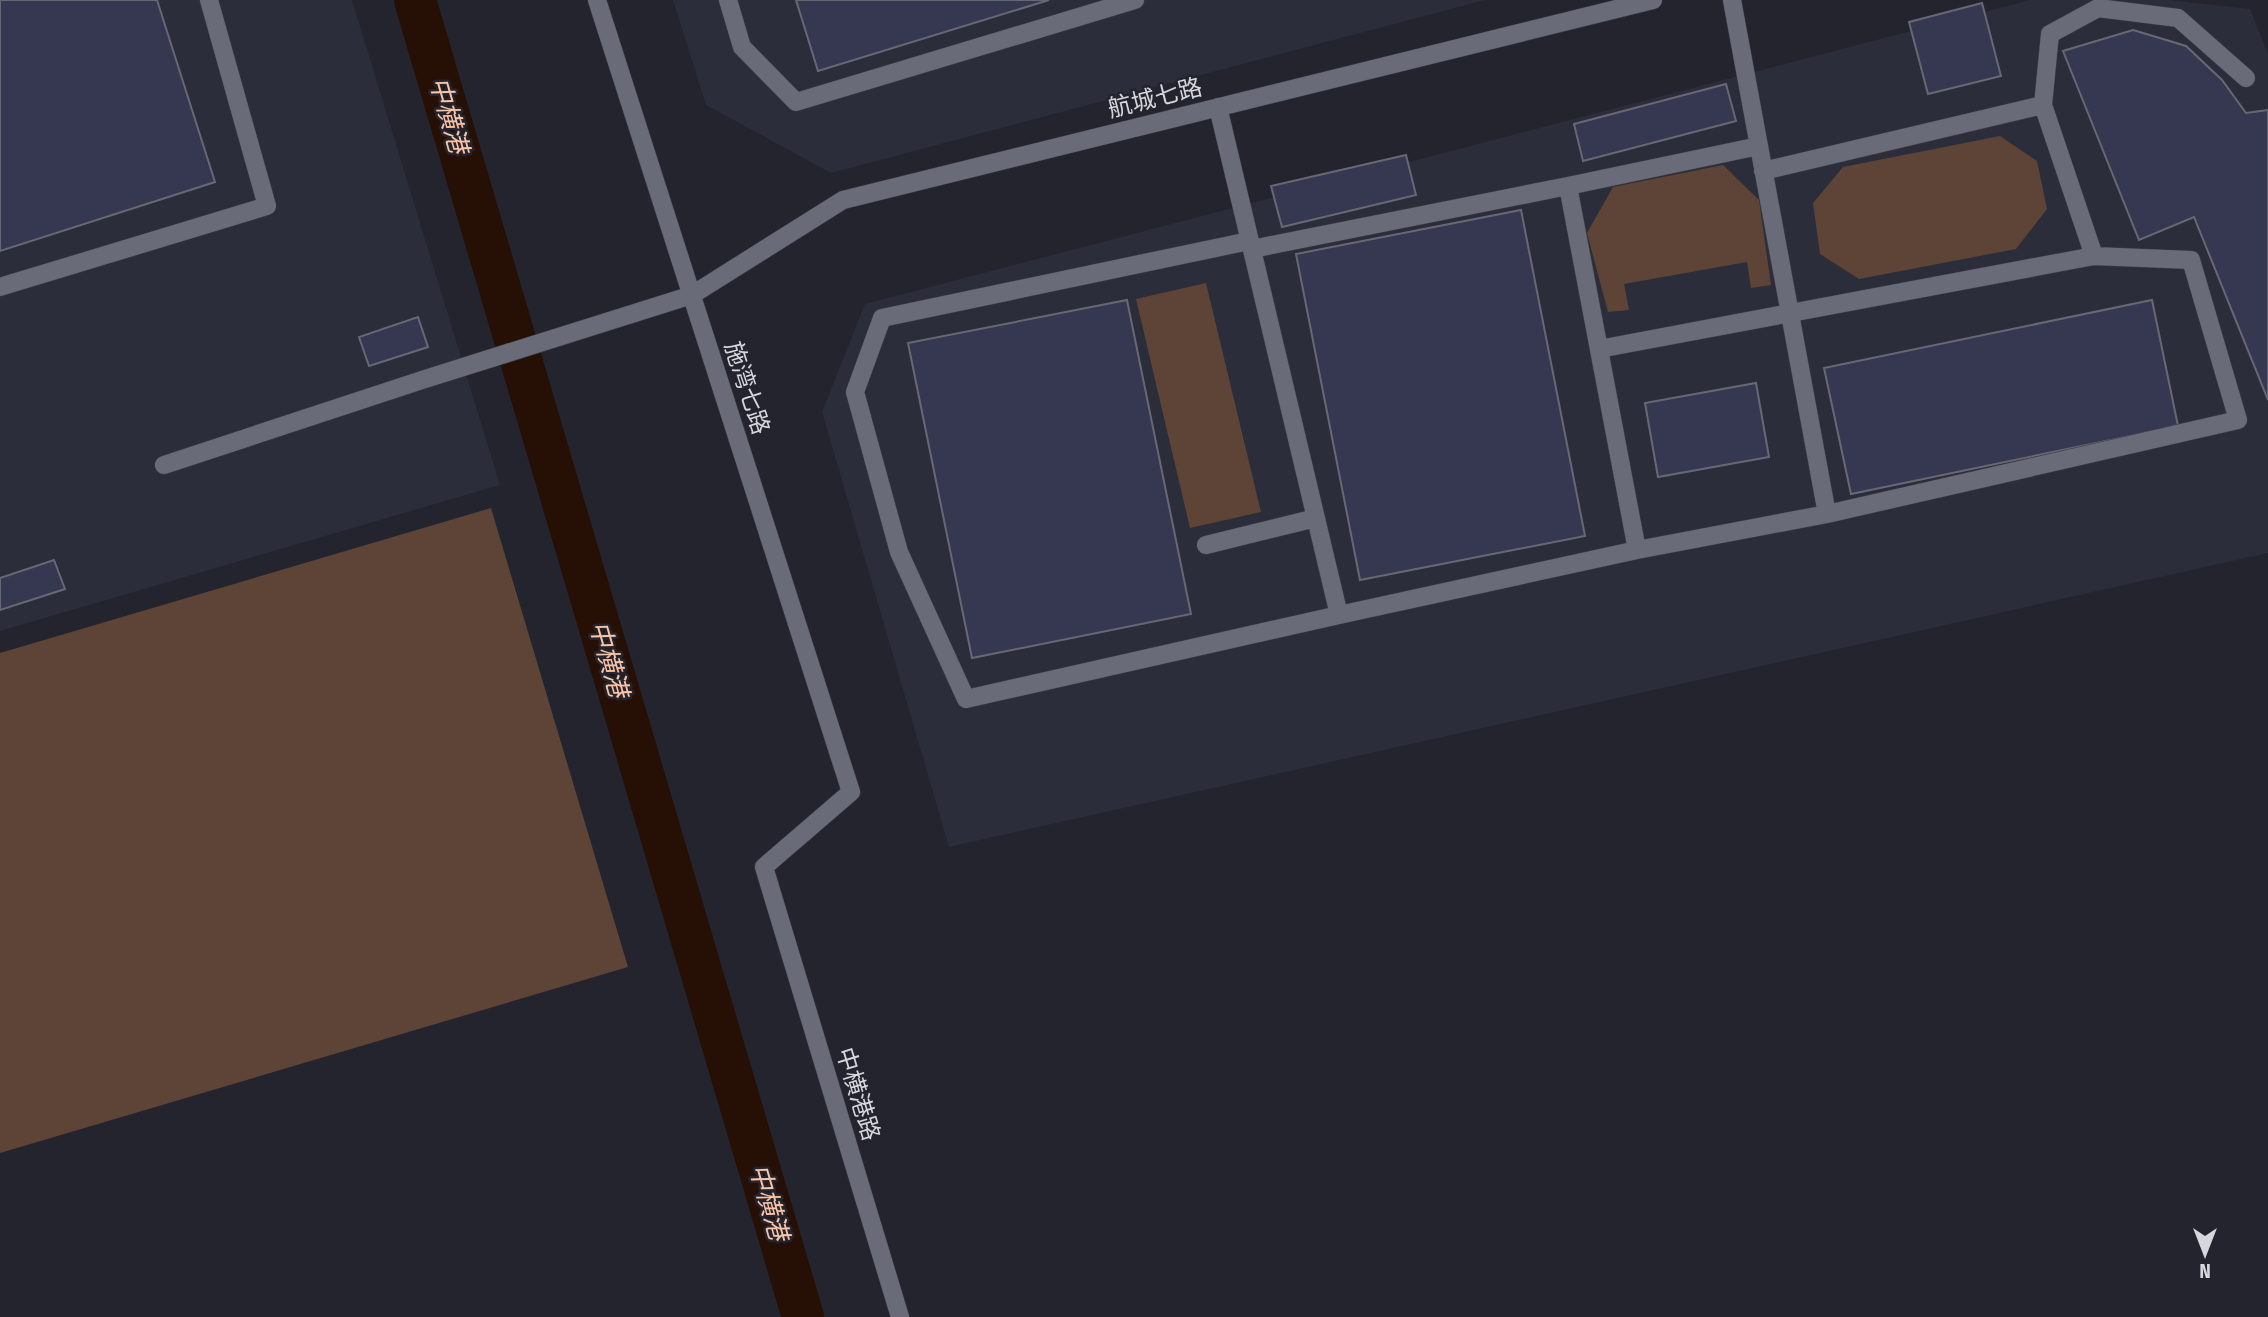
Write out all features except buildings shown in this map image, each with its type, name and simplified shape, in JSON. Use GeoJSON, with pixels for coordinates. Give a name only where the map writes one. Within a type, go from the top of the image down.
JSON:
{"type":"FeatureCollection","features":[{"type":"Feature","properties":{"kind":"street"},"geometry":{"type":"LineString","coordinates":[[0,287],[267,206],[209,0]]}},
{"type":"Feature","properties":{"kind":"street","name":"施湾七路"},"geometry":{"type":"LineString","coordinates":[[597,0],[851,792],[764,867],[768,885]]}},
{"type":"Feature","properties":{"kind":"street"},"geometry":{"type":"LineString","coordinates":[[728,0],[742,47],[796,102],[1135,0]]}},
{"type":"Feature","properties":{"kind":"street","name":"航城七路"},"geometry":{"type":"LineString","coordinates":[[164,465],[692,295],[843,200],[1653,0]]}},
{"type":"Feature","properties":{"kind":"street"},"geometry":{"type":"LineString","coordinates":[[1732,0],[1827,514]]}},
{"type":"Feature","properties":{"kind":"street"},"geometry":{"type":"LineString","coordinates":[[2094,256],[2043,105],[2050,34],[2098,8],[2178,18],[2246,78]]}},
{"type":"Feature","properties":{"kind":"street"},"geometry":{"type":"LineString","coordinates":[[1763,171],[2043,105]]}},
{"type":"Feature","properties":{"kind":"street"},"geometry":{"type":"LineString","coordinates":[[1218,107],[1339,615]]}},
{"type":"Feature","properties":{"kind":"street"},"geometry":{"type":"LineString","coordinates":[[1599,349],[2094,256],[2191,260],[2238,420],[1827,514],[1637,550],[966,699],[899,552],[855,392],[882,318],[1567,186],[1759,146]]}},
{"type":"Feature","properties":{"kind":"street"},"geometry":{"type":"LineString","coordinates":[[1567,186],[1637,550]]}},
{"type":"Feature","properties":{"kind":"street"},"geometry":{"type":"LineString","coordinates":[[1206,545],[1316,518]]}},
{"type":"Feature","properties":{"kind":"street","name":"中横港路"},"geometry":{"type":"LineString","coordinates":[[768,885],[900,1317]]}},
{"type":"Feature","properties":{"kind":"shaded area"},"geometry":{"type":"Polygon","coordinates":[[[0,0],[352,0],[500,485],[0,631],[0,0]]]}},
{"type":"Feature","properties":{"kind":"shaded area"},"geometry":{"type":"Polygon","coordinates":[[[673,0],[1485,0],[831,173],[706,105],[673,0]]]}},
{"type":"Feature","properties":{"kind":"shaded area"},"geometry":{"type":"Polygon","coordinates":[[[2030,0],[2168,0],[2250,9],[2268,54],[2268,553],[949,847],[822,412],[865,304],[2030,0]]]}},
{"type":"Feature","properties":{"kind":"shaded area"},"geometry":{"type":"Polygon","coordinates":[[[2000,136],[2037,161],[2047,209],[2016,249],[1859,279],[1820,254],[1813,203],[1843,167],[2000,136]]]}},
{"type":"Feature","properties":{"kind":"shaded area"},"geometry":{"type":"Polygon","coordinates":[[[1723,165],[1759,200],[1771,285],[1751,288],[1747,262],[1624,284],[1629,310],[1608,312],[1587,233],[1613,187],[1723,165]]]}},
{"type":"Feature","properties":{"kind":"shaded area"},"geometry":{"type":"Polygon","coordinates":[[[1206,283],[1261,512],[1190,528],[1136,299],[1206,283]]]}},
{"type":"Feature","properties":{"kind":"shaded area"},"geometry":{"type":"Polygon","coordinates":[[[491,508],[628,967],[0,1153],[0,653],[491,508]]]}},
{"type":"Feature","properties":{"kind":"waterway","name":"中横港"},"geometry":{"type":"LineString","coordinates":[[415,0],[803,1317]]}}]}
